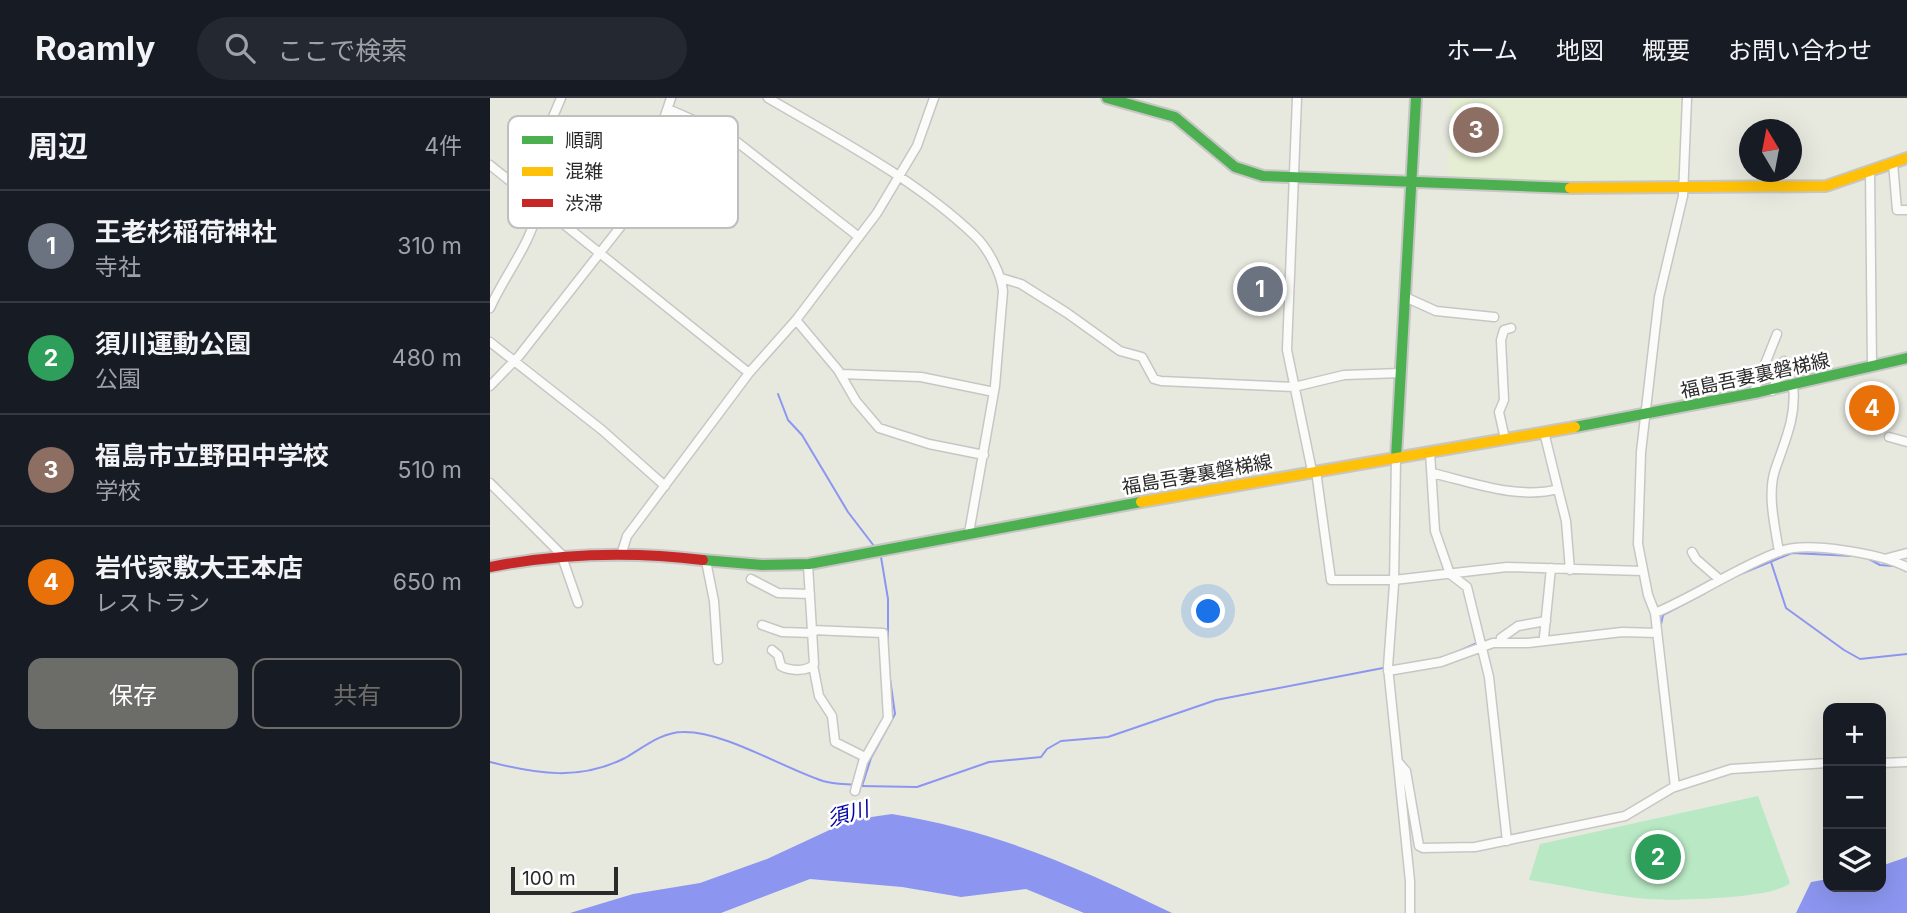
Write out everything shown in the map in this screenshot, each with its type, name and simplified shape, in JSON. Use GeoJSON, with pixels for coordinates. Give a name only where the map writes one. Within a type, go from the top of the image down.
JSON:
{"type":"FeatureCollection","features":[{"type":"Feature","properties":{"kind":"main road"},"geometry":{"type":"LineString","coordinates":[[1107,98],[1144,102],[1184,123],[1223,159],[1242,172],[1293,179],[1537,188],[1826,186],[1907,158]]}},
{"type":"Feature","properties":{"kind":"main road"},"geometry":{"type":"LineString","coordinates":[[1396,458],[1416,98]]}},
{"type":"Feature","properties":{"kind":"main road","name":"福島吾妻裏磐梯線"},"geometry":{"type":"LineString","coordinates":[[490,567],[561,554],[622,552],[757,568],[808,565],[1314,471],[1647,415],[1772,391],[1907,359]]}},
{"type":"Feature","properties":{"kind":"street"},"geometry":{"type":"LineString","coordinates":[[553,116],[561,98]]}},
{"type":"Feature","properties":{"kind":"street"},"geometry":{"type":"LineString","coordinates":[[666,116],[671,98]]}},
{"type":"Feature","properties":{"kind":"street"},"geometry":{"type":"LineString","coordinates":[[622,552],[627,536],[749,373],[796,320],[901,178],[917,146],[934,98]]}},
{"type":"Feature","properties":{"kind":"street"},"geometry":{"type":"LineString","coordinates":[[1297,98],[1286,337],[1294,387],[1314,471],[1331,580],[1394,580],[1507,567],[1643,571]]}},
{"type":"Feature","properties":{"kind":"street"},"geometry":{"type":"LineString","coordinates":[[1675,787],[1655,613],[1643,571],[1637,521],[1659,297],[1683,187],[1687,98]]}},
{"type":"Feature","properties":{"kind":"street"},"geometry":{"type":"LineString","coordinates":[[771,99],[901,178],[975,236],[1001,278],[1003,292],[994,392],[970,533]]}},
{"type":"Feature","properties":{"kind":"street"},"geometry":{"type":"LineString","coordinates":[[668,109],[684,116]]}},
{"type":"Feature","properties":{"kind":"street"},"geometry":{"type":"LineString","coordinates":[[738,143],[859,237]]}},
{"type":"Feature","properties":{"kind":"street"},"geometry":{"type":"LineString","coordinates":[[1893,163],[1897,210],[1907,210]]}},
{"type":"Feature","properties":{"kind":"street"},"geometry":{"type":"LineString","coordinates":[[490,165],[508,178]]}},
{"type":"Feature","properties":{"kind":"street"},"geometry":{"type":"LineString","coordinates":[[1870,171],[1872,366]]}},
{"type":"Feature","properties":{"kind":"street"},"geometry":{"type":"LineString","coordinates":[[490,308],[503,280],[535,228]]}},
{"type":"Feature","properties":{"kind":"street"},"geometry":{"type":"LineString","coordinates":[[572,228],[749,373]]}},
{"type":"Feature","properties":{"kind":"street"},"geometry":{"type":"LineString","coordinates":[[490,386],[515,361],[619,228]]}},
{"type":"Feature","properties":{"kind":"street"},"geometry":{"type":"LineString","coordinates":[[1001,278],[1021,284],[1120,351],[1142,358],[1154,379],[1294,387],[1344,375],[1401,373]]}},
{"type":"Feature","properties":{"kind":"street"},"geometry":{"type":"LineString","coordinates":[[1405,297],[1436,311],[1494,317]]}},
{"type":"Feature","properties":{"kind":"street"},"geometry":{"type":"LineString","coordinates":[[796,320],[841,374],[856,401],[880,428],[929,444],[984,455]]}},
{"type":"Feature","properties":{"kind":"street"},"geometry":{"type":"LineString","coordinates":[[1505,439],[1499,412],[1504,400],[1501,340],[1504,330],[1511,328]]}},
{"type":"Feature","properties":{"kind":"street"},"geometry":{"type":"LineString","coordinates":[[1753,394],[1777,334]]}},
{"type":"Feature","properties":{"kind":"street"},"geometry":{"type":"LineString","coordinates":[[490,342],[665,486]]}},
{"type":"Feature","properties":{"kind":"street"},"geometry":{"type":"LineString","coordinates":[[1772,391],[1784,361]]}},
{"type":"Feature","properties":{"kind":"street"},"geometry":{"type":"LineString","coordinates":[[841,374],[921,377],[994,392]]}},
{"type":"Feature","properties":{"kind":"street"},"geometry":{"type":"LineString","coordinates":[[1779,551],[1772,491],[1775,470],[1787,442],[1795,398],[1793,386]]}},
{"type":"Feature","properties":{"kind":"street"},"geometry":{"type":"LineString","coordinates":[[1544,432],[1566,521],[1570,570]]}},
{"type":"Feature","properties":{"kind":"street"},"geometry":{"type":"LineString","coordinates":[[1889,437],[1907,442]]}},
{"type":"Feature","properties":{"kind":"street"},"geometry":{"type":"LineString","coordinates":[[1430,452],[1435,531],[1450,574],[1467,587],[1483,645],[1507,841]]}},
{"type":"Feature","properties":{"kind":"street"},"geometry":{"type":"LineString","coordinates":[[1396,458],[1394,580],[1388,671],[1410,881],[1410,913]]}},
{"type":"Feature","properties":{"kind":"street"},"geometry":{"type":"LineString","coordinates":[[1432,473],[1525,492],[1543,493],[1558,489]]}},
{"type":"Feature","properties":{"kind":"street"},"geometry":{"type":"LineString","coordinates":[[490,483],[561,554],[578,603]]}},
{"type":"Feature","properties":{"kind":"street"},"geometry":{"type":"LineString","coordinates":[[1655,613],[1779,551],[1798,548],[1850,551],[1885,558],[1907,567]]}},
{"type":"Feature","properties":{"kind":"street"},"geometry":{"type":"LineString","coordinates":[[1692,552],[1696,559],[1719,579]]}},
{"type":"Feature","properties":{"kind":"street"},"geometry":{"type":"LineString","coordinates":[[1885,558],[1907,554]]}},
{"type":"Feature","properties":{"kind":"street"},"geometry":{"type":"LineString","coordinates":[[706,561],[719,660]]}},
{"type":"Feature","properties":{"kind":"street"},"geometry":{"type":"LineString","coordinates":[[808,565],[813,665],[819,696],[832,716],[835,742],[865,757]]}},
{"type":"Feature","properties":{"kind":"street"},"geometry":{"type":"LineString","coordinates":[[1544,637],[1551,568]]}},
{"type":"Feature","properties":{"kind":"street"},"geometry":{"type":"LineString","coordinates":[[751,579],[778,593],[810,594]]}},
{"type":"Feature","properties":{"kind":"street"},"geometry":{"type":"LineString","coordinates":[[1501,638],[1518,626],[1546,621]]}},
{"type":"Feature","properties":{"kind":"street"},"geometry":{"type":"LineString","coordinates":[[762,625],[782,632],[883,633],[882,657],[890,710],[886,726],[865,757],[855,791]]}},
{"type":"Feature","properties":{"kind":"street"},"geometry":{"type":"LineString","coordinates":[[1388,671],[1441,662],[1483,645],[1622,632],[1657,634]]}},
{"type":"Feature","properties":{"kind":"street"},"geometry":{"type":"LineString","coordinates":[[772,650],[778,655],[783,668],[807,669],[813,665]]}},
{"type":"Feature","properties":{"kind":"street"},"geometry":{"type":"LineString","coordinates":[[1886,762],[1907,762]]}},
{"type":"Feature","properties":{"kind":"street"},"geometry":{"type":"LineString","coordinates":[[1399,763],[1406,771],[1419,846],[1475,847],[1625,816],[1675,787],[1731,769],[1823,763]]}},
{"type":"Feature","properties":{"kind":"shaded area"},"geometry":{"type":"Polygon","coordinates":[[[1451,98],[1684,98],[1680,177],[1673,184],[1448,181],[1451,98]]]}},
{"type":"Feature","properties":{"kind":"green space"},"geometry":{"type":"Polygon","coordinates":[[[1758,796],[1790,883],[1780,888],[1744,896],[1660,900],[1618,896],[1529,880],[1540,844],[1758,796]]]}},
{"type":"Feature","properties":{"kind":"water"},"geometry":{"type":"Polygon","coordinates":[[[892,814],[967,830],[1036,853],[1172,913],[1084,913],[1026,889],[961,897],[902,887],[810,879],[721,913],[570,913],[633,894],[700,883],[767,859],[851,820],[892,814]]]}},
{"type":"Feature","properties":{"kind":"water"},"geometry":{"type":"Polygon","coordinates":[[[1907,857],[1907,913],[1796,913],[1811,882],[1823,880],[1823,892],[1886,892],[1886,864],[1907,857]]]}},
{"type":"Feature","properties":{"kind":"waterway"},"geometry":{"type":"LineString","coordinates":[[778,394],[788,420],[802,435],[848,512],[874,546]]}},
{"type":"Feature","properties":{"kind":"waterway"},"geometry":{"type":"LineString","coordinates":[[1731,578],[1792,553],[1853,556]]}},
{"type":"Feature","properties":{"kind":"waterway"},"geometry":{"type":"LineString","coordinates":[[881,557],[888,599],[888,649]]}},
{"type":"Feature","properties":{"kind":"waterway"},"geometry":{"type":"LineString","coordinates":[[1869,559],[1880,565],[1893,566]]}},
{"type":"Feature","properties":{"kind":"waterway"},"geometry":{"type":"LineString","coordinates":[[1771,562],[1786,608],[1844,650],[1860,659],[1907,654]]}},
{"type":"Feature","properties":{"kind":"waterway"},"geometry":{"type":"LineString","coordinates":[[1660,629],[1663,615],[1705,593]]}},
{"type":"Feature","properties":{"kind":"waterway"},"geometry":{"type":"LineString","coordinates":[[1457,652],[1477,643]]}},
{"type":"Feature","properties":{"kind":"waterway","name":"須川"},"geometry":{"type":"LineString","coordinates":[[860,786],[917,787],[989,762],[1041,757],[1047,749],[1061,741],[1108,737],[1216,700],[1383,668]]}},
{"type":"Feature","properties":{"kind":"waterway","name":"須川"},"geometry":{"type":"LineString","coordinates":[[862,786],[871,758],[895,714],[889,672]]}},
{"type":"Feature","properties":{"kind":"waterway"},"geometry":{"type":"LineString","coordinates":[[490,762],[525,770],[575,773],[608,765],[675,733],[699,733],[717,737],[823,781],[855,785]]}},
{"type":"Feature","properties":{"kind":"traffic: fast"},"geometry":{"type":"LineString","coordinates":[[1107,98],[1175,117],[1235,167],[1263,176],[1570,188]]}},
{"type":"Feature","properties":{"kind":"traffic: fast"},"geometry":{"type":"LineString","coordinates":[[1396,458],[1416,98]]}},
{"type":"Feature","properties":{"kind":"traffic: fast"},"geometry":{"type":"LineString","coordinates":[[1575,427],[1759,392],[1907,358]]}},
{"type":"Feature","properties":{"kind":"traffic: fast"},"geometry":{"type":"LineString","coordinates":[[703,560],[762,565],[809,564],[1141,502]]}},
{"type":"Feature","properties":{"kind":"traffic: slow"},"geometry":{"type":"LineString","coordinates":[[1570,188],[1826,186],[1907,158]]}},
{"type":"Feature","properties":{"kind":"traffic: slow"},"geometry":{"type":"LineString","coordinates":[[1141,502],[1575,427]]}},
{"type":"Feature","properties":{"kind":"traffic: jam"},"geometry":{"type":"LineString","coordinates":[[490,567],[596,555],[649,555],[703,560]]}},
{"type":"Feature","properties":{"kind":"place","name":"福島市立野田中学校"},"geometry":{"type":"Point","coordinates":[1476,130]}},
{"type":"Feature","properties":{"kind":"place","name":"王老杉稲荷神社"},"geometry":{"type":"Point","coordinates":[1260,289]}},
{"type":"Feature","properties":{"kind":"place","name":"岩代家敷大王本店"},"geometry":{"type":"Point","coordinates":[1872,408]}},
{"type":"Feature","properties":{"kind":"place","name":"須川運動公園"},"geometry":{"type":"Point","coordinates":[1658,857]}}]}
